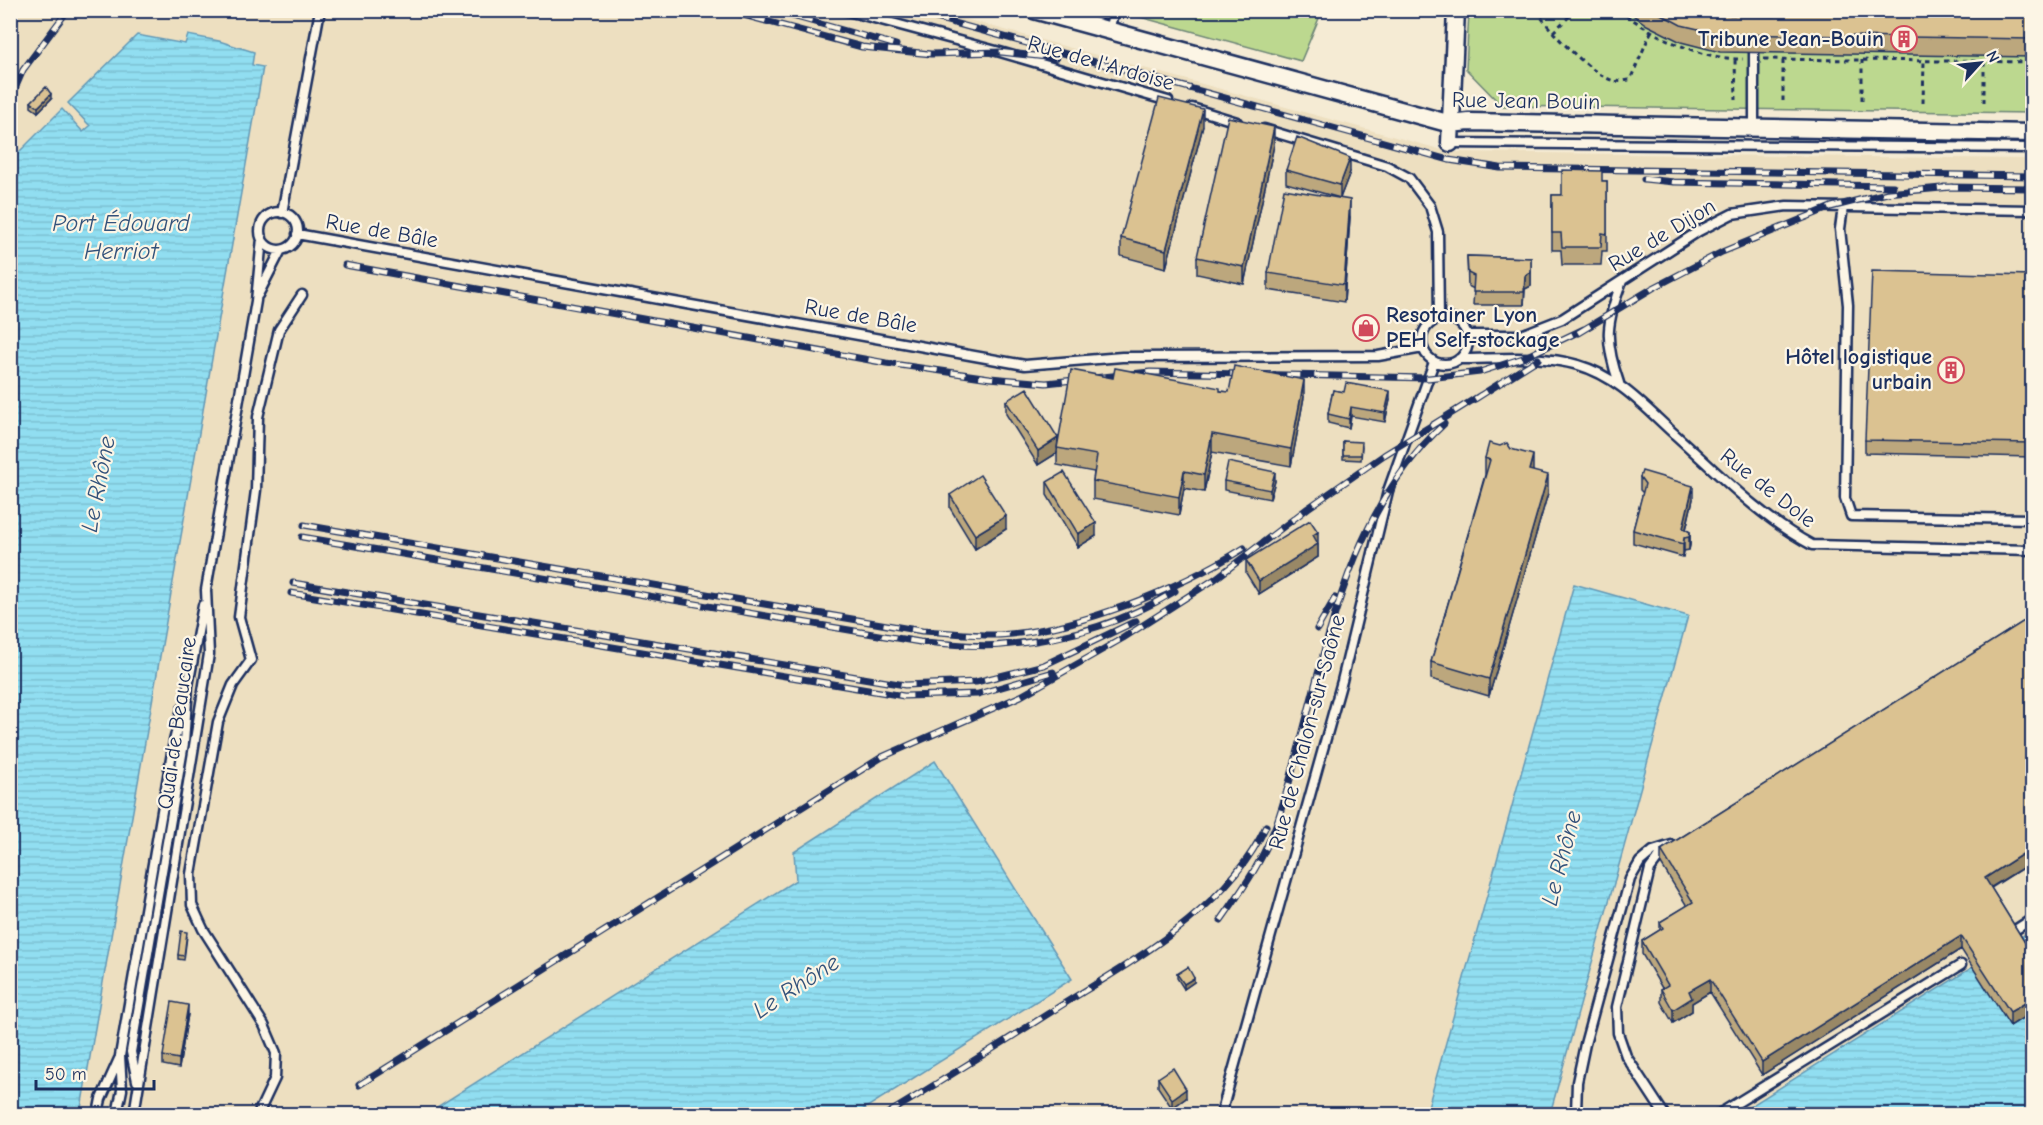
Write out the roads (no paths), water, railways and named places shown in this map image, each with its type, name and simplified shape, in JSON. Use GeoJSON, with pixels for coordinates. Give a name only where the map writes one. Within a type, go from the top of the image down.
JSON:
{"type":"FeatureCollection","features":[{"type":"Feature","properties":{"kind":"street","name":"Rue Jean Bouin"},"geometry":{"type":"LineString","coordinates":[[1034,10],[1450,124],[1469,122],[1754,130],[2032,133]]}},
{"type":"Feature","properties":{"kind":"street"},"geometry":{"type":"LineString","coordinates":[[1450,143],[1456,10]]}},
{"type":"Feature","properties":{"kind":"lane"},"geometry":{"type":"LineString","coordinates":[[297,234],[295,223],[282,213],[320,10]]}},
{"type":"Feature","properties":{"kind":"lane","name":"Rue de l'Ardoise"},"geometry":{"type":"LineString","coordinates":[[844,10],[1000,52],[1387,166],[1409,178],[1430,206],[1438,232],[1438,319]]}},
{"type":"Feature","properties":{"kind":"lane"},"geometry":{"type":"LineString","coordinates":[[1109,31],[1114,10]]}},
{"type":"Feature","properties":{"kind":"lane"},"geometry":{"type":"LineString","coordinates":[[1754,56],[1754,130]]}},
{"type":"Feature","properties":{"kind":"lane","name":"Rue Jean Bouin"},"geometry":{"type":"LineString","coordinates":[[1450,143],[2032,148]]}},
{"type":"Feature","properties":{"kind":"lane","name":"Rue de Dijon"},"geometry":{"type":"LineString","coordinates":[[1467,335],[1521,335],[1562,319],[1699,231],[1732,214],[1787,206],[2032,210]]}},
{"type":"Feature","properties":{"kind":"lane"},"geometry":{"type":"LineString","coordinates":[[1843,207],[1840,229],[1848,305],[1845,498],[1851,516],[2032,519]]}},
{"type":"Feature","properties":{"kind":"lane","name":"Quai de Beaucaire"},"geometry":{"type":"LineString","coordinates":[[134,1114],[209,654],[206,590],[256,301],[262,238],[260,227],[266,217],[282,213]]}},
{"type":"Feature","properties":{"kind":"lane","name":"Quai de Beaucaire"},"geometry":{"type":"LineString","coordinates":[[256,301],[281,250],[292,244],[297,234]]}},
{"type":"Feature","properties":{"kind":"lane","name":"Rue de Bâle"},"geometry":{"type":"LineString","coordinates":[[297,234],[1025,364],[1122,357],[1378,356],[1423,348]]}},
{"type":"Feature","properties":{"kind":"lane"},"geometry":{"type":"LineString","coordinates":[[262,238],[269,247],[281,250]]}},
{"type":"Feature","properties":{"kind":"lane","name":"Rue de Dole"},"geometry":{"type":"LineString","coordinates":[[1619,383],[1607,348],[1610,313],[1622,281]]}},
{"type":"Feature","properties":{"kind":"lane"},"geometry":{"type":"LineString","coordinates":[[258,1114],[275,1078],[276,1053],[264,1025],[203,929],[192,905],[191,874],[218,722],[233,685],[251,660],[239,617],[256,490],[258,417],[279,330],[302,295]]}},
{"type":"Feature","properties":{"kind":"lane"},"geometry":{"type":"LineString","coordinates":[[1446,318],[1459,323],[1467,335],[1467,348],[1459,359],[1447,364],[1434,362],[1423,348],[1422,341],[1426,327],[1438,319],[1446,318]]}},
{"type":"Feature","properties":{"kind":"lane","name":"Rue de Dole"},"geometry":{"type":"LineString","coordinates":[[1459,359],[1540,358],[1579,365],[1619,383],[1733,487],[1792,534],[1812,545],[2032,550]]}},
{"type":"Feature","properties":{"kind":"lane","name":"Rue de Chalon-sur-Saône"},"geometry":{"type":"LineString","coordinates":[[1221,1114],[1342,681],[1388,491],[1434,362]]}},
{"type":"Feature","properties":{"kind":"lane"},"geometry":{"type":"LineString","coordinates":[[117,1114],[122,1090],[120,1056],[174,741],[188,686],[206,590]]}},
{"type":"Feature","properties":{"kind":"lane"},"geometry":{"type":"LineString","coordinates":[[139,1088],[131,1052],[184,742],[188,686]]}},
{"type":"Feature","properties":{"kind":"lane"},"geometry":{"type":"LineString","coordinates":[[1664,1114],[1626,1056],[1618,1033],[1617,1007],[1650,869],[1665,849],[1685,836]]}},
{"type":"Feature","properties":{"kind":"lane"},"geometry":{"type":"LineString","coordinates":[[1576,1114],[1577,1082],[1585,1044],[1630,879],[1640,862],[1653,851],[1665,849]]}},
{"type":"Feature","properties":{"kind":"lane"},"geometry":{"type":"LineString","coordinates":[[2015,930],[2032,919]]}},
{"type":"Feature","properties":{"kind":"lane"},"geometry":{"type":"LineString","coordinates":[[1719,1114],[1961,965]]}},
{"type":"Feature","properties":{"kind":"lane"},"geometry":{"type":"LineString","coordinates":[[98,1114],[101,1099],[120,1056]]}},
{"type":"Feature","properties":{"kind":"water","name":"Port Édouard Herriot"},"geometry":{"type":"Polygon","coordinates":[[[137,35],[185,44],[188,35],[219,41],[254,52],[252,65],[263,67],[80,1114],[11,1114],[11,160],[62,109],[83,132],[90,126],[68,103],[137,35]]]}},
{"type":"Feature","properties":{"kind":"water","name":"Le Rhône"},"geometry":{"type":"Polygon","coordinates":[[[1574,584],[1688,616],[1550,1114],[1426,1114],[1574,584]]]}},
{"type":"Feature","properties":{"kind":"water","name":"Le Rhône"},"geometry":{"type":"Polygon","coordinates":[[[935,761],[1072,979],[856,1114],[426,1114],[796,880],[794,852],[935,761]]]}},
{"type":"Feature","properties":{"kind":"water"},"geometry":{"type":"Polygon","coordinates":[[[2032,930],[2032,1114],[1738,1114],[2032,930]]]}},
{"type":"Feature","properties":{"kind":"railway"},"geometry":{"type":"LineString","coordinates":[[10,100],[23,70],[68,10]]}},
{"type":"Feature","properties":{"kind":"railway"},"geometry":{"type":"LineString","coordinates":[[725,10],[862,47],[931,54],[1000,52],[1056,58]]}},
{"type":"Feature","properties":{"kind":"railway"},"geometry":{"type":"LineString","coordinates":[[771,10],[896,45]]}},
{"type":"Feature","properties":{"kind":"railway"},"geometry":{"type":"LineString","coordinates":[[907,10],[1449,160],[1500,168],[2032,176]]}},
{"type":"Feature","properties":{"kind":"railway"},"geometry":{"type":"LineString","coordinates":[[1644,179],[1674,182],[1893,186]]}},
{"type":"Feature","properties":{"kind":"railway"},"geometry":{"type":"LineString","coordinates":[[1944,187],[2032,188]]}},
{"type":"Feature","properties":{"kind":"railway"},"geometry":{"type":"LineString","coordinates":[[1578,333],[1653,288],[1722,252],[1831,207],[1887,193],[1952,187]]}},
{"type":"Feature","properties":{"kind":"railway"},"geometry":{"type":"LineString","coordinates":[[345,265],[886,363],[990,378],[1046,383],[1150,372],[1429,378],[1480,372],[1523,358],[1584,329]]}},
{"type":"Feature","properties":{"kind":"railway"},"geometry":{"type":"LineString","coordinates":[[1475,399],[1538,359]]}},
{"type":"Feature","properties":{"kind":"railway"},"geometry":{"type":"LineString","coordinates":[[359,1085],[882,757],[1021,696],[1123,638],[1215,579],[1308,508],[1384,455],[1481,395]]}},
{"type":"Feature","properties":{"kind":"railway"},"geometry":{"type":"LineString","coordinates":[[1221,920],[1255,869],[1275,828],[1322,657],[1356,556],[1379,508],[1408,464],[1444,424]]}},
{"type":"Feature","properties":{"kind":"railway"},"geometry":{"type":"LineString","coordinates":[[304,525],[922,631],[981,635],[1030,632],[1094,616],[1159,592],[1244,548]]}},
{"type":"Feature","properties":{"kind":"railway"},"geometry":{"type":"LineString","coordinates":[[302,537],[920,642],[961,645],[1025,643],[1070,634],[1134,613],[1175,591]]}},
{"type":"Feature","properties":{"kind":"railway"},"geometry":{"type":"LineString","coordinates":[[293,583],[905,685],[976,682],[1044,665],[1136,621]]}},
{"type":"Feature","properties":{"kind":"railway"},"geometry":{"type":"LineString","coordinates":[[291,593],[904,696],[978,694],[1053,672]]}},
{"type":"Feature","properties":{"kind":"railway"},"geometry":{"type":"LineString","coordinates":[[1317,629],[1335,598]]}},
{"type":"Feature","properties":{"kind":"railway"},"geometry":{"type":"LineString","coordinates":[[887,1114],[1114,973],[1174,932],[1227,884],[1249,856],[1266,826]]}},
{"type":"Feature","properties":{"kind":"place","name":"Tribune Jean-Bouin"},"geometry":{"type":"Point","coordinates":[1904,39]}},
{"type":"Feature","properties":{"kind":"place","name":"Resotainer Lyon PEH Self-stockage"},"geometry":{"type":"Point","coordinates":[1366,328]}},
{"type":"Feature","properties":{"kind":"place","name":"Hôtel logistique urbain"},"geometry":{"type":"Point","coordinates":[1951,370]}}]}
